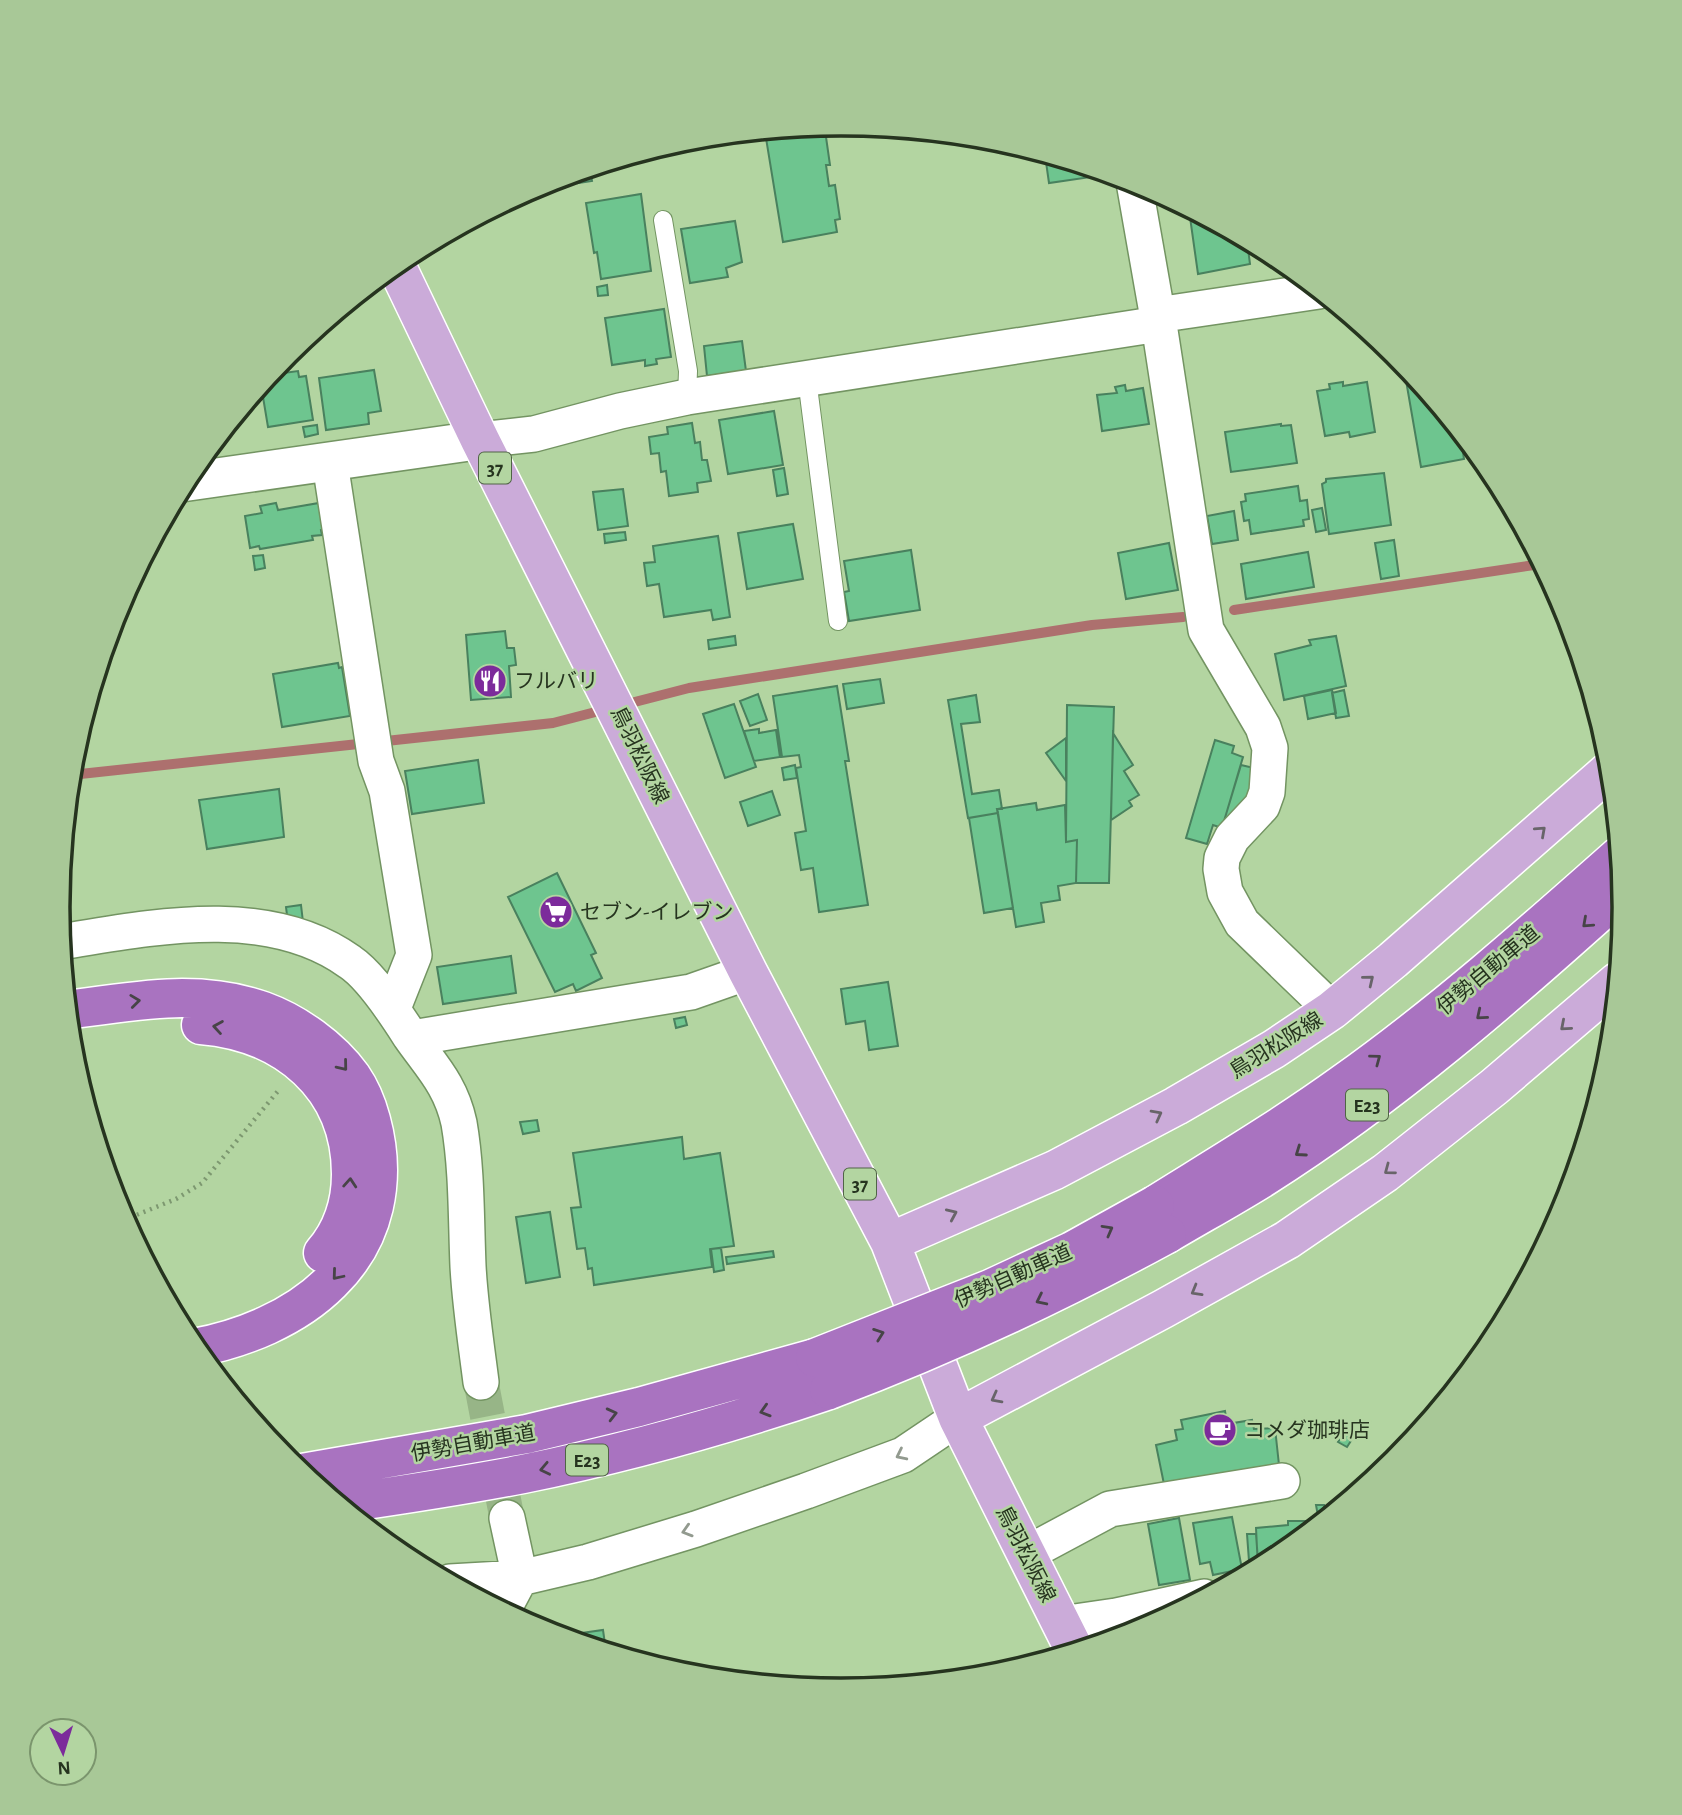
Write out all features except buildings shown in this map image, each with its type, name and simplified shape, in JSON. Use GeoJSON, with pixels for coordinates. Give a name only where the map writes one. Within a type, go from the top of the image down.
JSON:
{"type":"FeatureCollection","features":[{"type":"Feature","properties":{"kind":"highway","name":"伊勢自動車道"},"geometry":{"type":"LineString","coordinates":[[1542,944],[1610,866]]}},
{"type":"Feature","properties":{"kind":"highway","name":"伊勢自動車道"},"geometry":{"type":"LineString","coordinates":[[352,1502],[473,1483],[581,1461],[721,1424],[990,1289],[1072,1251],[1161,1219],[1441,1009],[1612,898]]}},
{"type":"Feature","properties":{"kind":"highway"},"geometry":{"type":"LineString","coordinates":[[77,1009],[178,998],[208,999],[264,1012],[292,1025],[336,1057],[353,1078],[366,1103],[379,1156],[379,1186],[374,1213],[365,1237],[350,1260],[332,1281],[309,1301],[282,1318],[255,1331],[206,1345]]}},
{"type":"Feature","properties":{"kind":"highway"},"geometry":{"type":"LineString","coordinates":[[81,1035],[162,1024],[221,1027],[247,1034],[272,1045],[314,1074],[329,1092],[339,1111],[351,1156],[351,1182],[347,1207],[339,1229],[327,1248],[309,1269],[268,1300],[241,1313],[194,1326]]}},
{"type":"Feature","properties":{"kind":"highway","name":"伊勢自動車道"},"geometry":{"type":"LineString","coordinates":[[315,1471],[527,1434],[639,1407],[822,1374]]}},
{"type":"Feature","properties":{"kind":"highway","name":"E23"},"geometry":{"type":"LineString","coordinates":[[311,1467],[377,1461]]}},
{"type":"Feature","properties":{"kind":"main road","name":"鳥羽松阪線"},"geometry":{"type":"LineString","coordinates":[[401,275],[480,440],[748,972],[890,1242],[958,1419],[1068,1638]]}},
{"type":"Feature","properties":{"kind":"main road","name":"鳥羽松阪線"},"geometry":{"type":"LineString","coordinates":[[890,1242],[1067,1163],[1241,1068],[1332,1010],[1443,917],[1600,778]]}},
{"type":"Feature","properties":{"kind":"main road"},"geometry":{"type":"LineString","coordinates":[[958,1419],[1163,1310],[1287,1240],[1385,1173],[1494,1087],[1607,991]]}},
{"type":"Feature","properties":{"kind":"street"},"geometry":{"type":"LineString","coordinates":[[1136,195],[1206,631],[1263,727],[1270,748],[1268,792],[1262,806],[1232,838],[1222,858],[1225,892],[1231,906],[1251,933],[1332,1010]]}},
{"type":"Feature","properties":{"kind":"street"},"geometry":{"type":"LineString","coordinates":[[199,480],[534,434],[620,411],[687,397],[1306,293]]}},
{"type":"Feature","properties":{"kind":"street"},"geometry":{"type":"LineString","coordinates":[[330,463],[376,761],[387,791],[414,955],[393,1008]]}},
{"type":"Feature","properties":{"kind":"street"},"geometry":{"type":"LineString","coordinates":[[71,940],[178,926],[229,925],[265,929],[300,938],[330,949],[353,964],[393,1008],[444,1080],[458,1121],[463,1149],[470,1297],[481,1382]]}},
{"type":"Feature","properties":{"kind":"street"},"geometry":{"type":"LineString","coordinates":[[412,1038],[691,992],[748,972]]}},
{"type":"Feature","properties":{"kind":"street"},"geometry":{"type":"LineString","coordinates":[[466,1581],[520,1578],[588,1562],[696,1529],[903,1455],[958,1419]]}},
{"type":"Feature","properties":{"kind":"street"},"geometry":{"type":"LineString","coordinates":[[1026,1554],[1110,1509],[1282,1481]]}},
{"type":"Feature","properties":{"kind":"street"},"geometry":{"type":"LineString","coordinates":[[507,1518],[520,1578],[507,1602]]}},
{"type":"Feature","properties":{"kind":"street"},"geometry":{"type":"LineString","coordinates":[[1068,1638],[1116,1616],[1171,1604]]}},
{"type":"Feature","properties":{"kind":"lane"},"geometry":{"type":"LineString","coordinates":[[663,220],[688,371],[687,397]]}},
{"type":"Feature","properties":{"kind":"lane"},"geometry":{"type":"LineString","coordinates":[[807,379],[838,621]]}},
{"type":"Feature","properties":{"kind":"path"},"geometry":{"type":"LineString","coordinates":[[135,1216],[176,1199],[202,1183],[281,1088]]}},
{"type":"Feature","properties":{"kind":"waterway"},"geometry":{"type":"LineString","coordinates":[[1234,610],[1532,565]]}},
{"type":"Feature","properties":{"kind":"waterway"},"geometry":{"type":"LineString","coordinates":[[623,705],[689,688],[1092,625],[1183,617]]}},
{"type":"Feature","properties":{"kind":"waterway"},"geometry":{"type":"LineString","coordinates":[[82,774],[553,723],[607,709]]}},
{"type":"Feature","properties":{"kind":"tunnel"},"geometry":{"type":"LineString","coordinates":[[481,1382],[507,1518]]}},
{"type":"Feature","properties":{"kind":"place","name":"フルバリ"},"geometry":{"type":"Point","coordinates":[490,681]}},
{"type":"Feature","properties":{"kind":"place","name":"セブン-イレブン"},"geometry":{"type":"Point","coordinates":[556,912]}},
{"type":"Feature","properties":{"kind":"place","name":"コメダ珈琲店"},"geometry":{"type":"Point","coordinates":[1220,1430]}}]}
